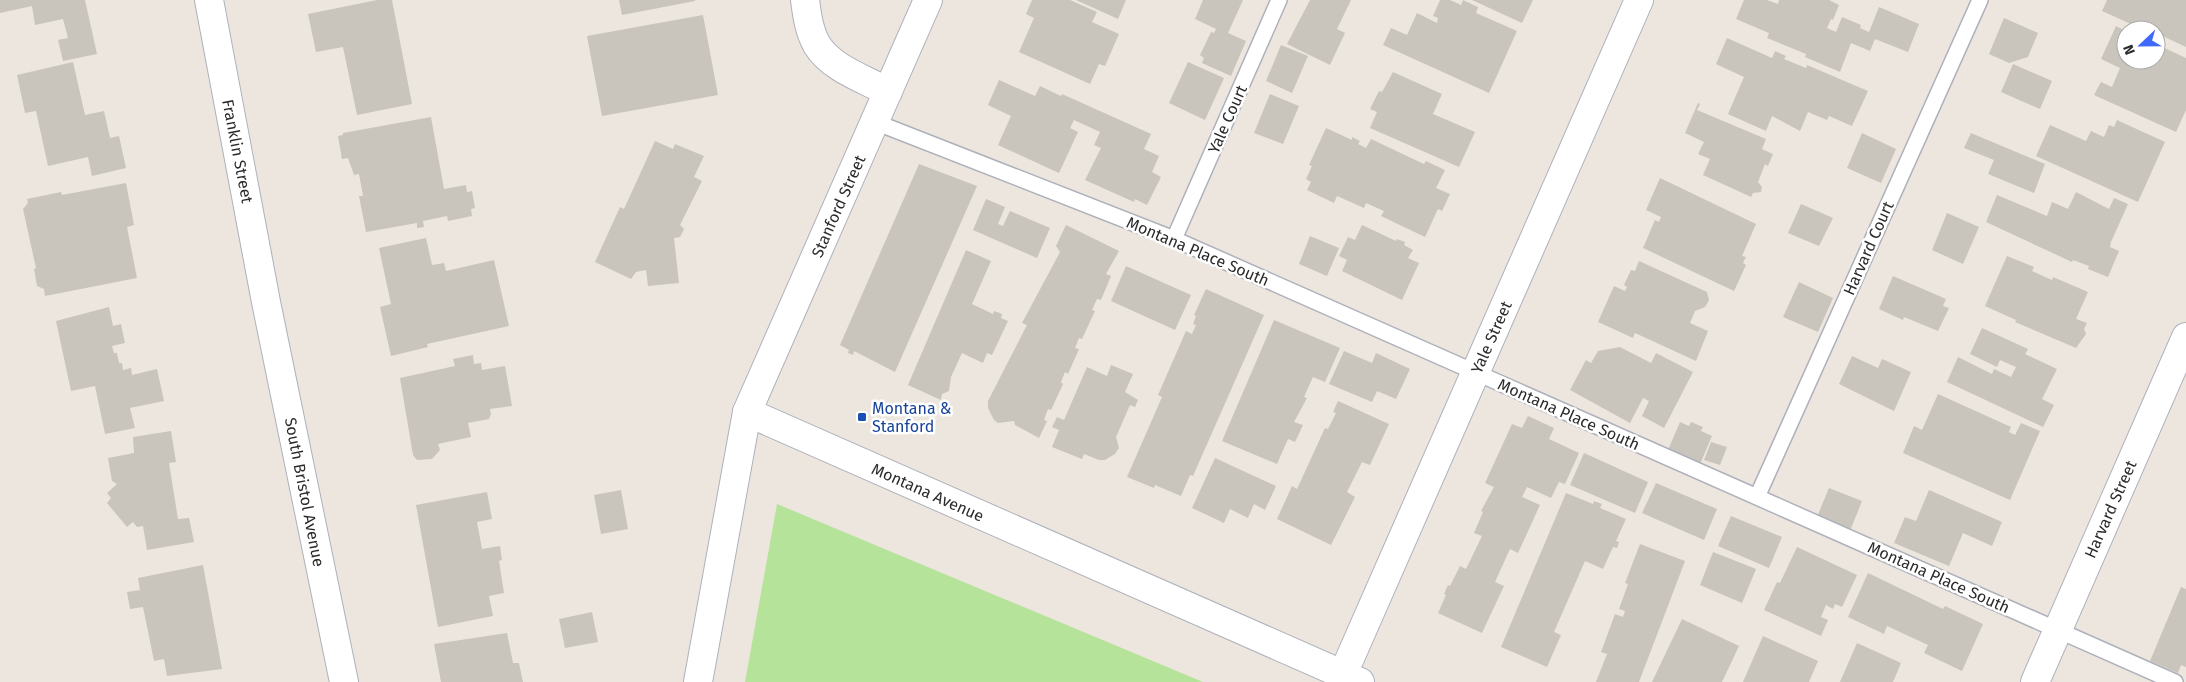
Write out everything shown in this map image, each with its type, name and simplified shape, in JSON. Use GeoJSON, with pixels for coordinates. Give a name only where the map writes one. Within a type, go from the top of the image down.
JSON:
{"type":"FeatureCollection","features":[{"type":"Feature","properties":{"kind":"street","name":"Franklin Street"},"geometry":{"type":"LineString","coordinates":[[209,0],[266,302]]}},
{"type":"Feature","properties":{"kind":"street"},"geometry":{"type":"LineString","coordinates":[[805,0],[810,28],[818,46],[838,66],[888,92]]}},
{"type":"Feature","properties":{"kind":"street","name":"Stanford Street"},"geometry":{"type":"LineString","coordinates":[[747,412],[928,0]]}},
{"type":"Feature","properties":{"kind":"street","name":"Yale Street"},"geometry":{"type":"LineString","coordinates":[[1351,678],[1475,372],[1639,0]]}},
{"type":"Feature","properties":{"kind":"street","name":"South Bristol Avenue"},"geometry":{"type":"LineString","coordinates":[[266,302],[344,682]]}},
{"type":"Feature","properties":{"kind":"street","name":"Harvard Street"},"geometry":{"type":"LineString","coordinates":[[2035,682],[2186,337]]}},
{"type":"Feature","properties":{"kind":"street"},"geometry":{"type":"LineString","coordinates":[[698,682],[747,412]]}},
{"type":"Feature","properties":{"kind":"street","name":"Montana Avenue"},"geometry":{"type":"LineString","coordinates":[[747,412],[1351,678]]}},
{"type":"Feature","properties":{"kind":"lane","name":"Yale Court"},"geometry":{"type":"LineString","coordinates":[[1174,239],[1280,0]]}},
{"type":"Feature","properties":{"kind":"lane","name":"Harvard Court"},"geometry":{"type":"LineString","coordinates":[[1757,496],[1980,0]]}},
{"type":"Feature","properties":{"kind":"lane","name":"Montana Place South"},"geometry":{"type":"LineString","coordinates":[[875,122],[1174,239],[2175,682]]}},
{"type":"Feature","properties":{"kind":"green space"},"geometry":{"type":"Polygon","coordinates":[[[777,504],[1203,682],[745,682],[777,504]]]}},
{"type":"Feature","properties":{"kind":"building"},"geometry":{"type":"Polygon","coordinates":[[[0,0],[85,0],[97,54],[63,61],[58,40],[68,38],[63,19],[35,25],[32,6],[0,13],[0,0]]]}},
{"type":"Feature","properties":{"kind":"building"},"geometry":{"type":"Polygon","coordinates":[[[377,0],[392,0],[412,104],[357,115],[343,47],[316,52],[308,14],[377,0]]]}},
{"type":"Feature","properties":{"kind":"building"},"geometry":{"type":"Polygon","coordinates":[[[619,0],[695,0],[695,1],[622,15],[619,0]]]}},
{"type":"Feature","properties":{"kind":"building"},"geometry":{"type":"Polygon","coordinates":[[[1032,0],[1070,0],[1097,12],[1092,22],[1119,34],[1105,66],[1099,64],[1090,84],[1019,52],[1034,18],[1026,14],[1032,0]]]}},
{"type":"Feature","properties":{"kind":"building"},"geometry":{"type":"Polygon","coordinates":[[[1076,0],[1126,0],[1118,19],[1076,0]]]}},
{"type":"Feature","properties":{"kind":"building"},"geometry":{"type":"Polygon","coordinates":[[[1203,0],[1243,0],[1228,33],[1246,41],[1231,76],[1202,63],[1204,58],[1200,55],[1211,32],[1214,33],[1216,29],[1195,19],[1203,0]]]}},
{"type":"Feature","properties":{"kind":"building"},"geometry":{"type":"Polygon","coordinates":[[[1310,0],[1351,0],[1337,29],[1345,33],[1330,65],[1287,44],[1310,0]]]}},
{"type":"Feature","properties":{"kind":"building"},"geometry":{"type":"Polygon","coordinates":[[[1440,0],[1450,0],[1461,5],[1463,0],[1478,7],[1476,13],[1517,31],[1489,93],[1383,45],[1391,28],[1407,35],[1417,13],[1437,23],[1438,18],[1433,16],[1440,0]]]}},
{"type":"Feature","properties":{"kind":"building"},"geometry":{"type":"Polygon","coordinates":[[[1472,0],[1533,0],[1522,23],[1472,0]]]}},
{"type":"Feature","properties":{"kind":"building"},"geometry":{"type":"Polygon","coordinates":[[[1744,0],[1767,0],[1778,4],[1779,0],[1829,0],[1839,5],[1833,20],[1831,19],[1827,28],[1836,32],[1842,17],[1861,25],[1860,28],[1869,32],[1879,7],[1919,24],[1908,52],[1875,39],[1870,51],[1851,43],[1840,72],[1805,57],[1806,54],[1767,38],[1769,33],[1736,19],[1744,0]]]}},
{"type":"Feature","properties":{"kind":"building"},"geometry":{"type":"Polygon","coordinates":[[[2107,0],[2186,0],[2186,47],[2166,38],[2166,20],[2122,20],[2102,11],[2107,0]]]}},
{"type":"Feature","properties":{"kind":"building"},"geometry":{"type":"Polygon","coordinates":[[[703,15],[718,95],[602,116],[587,36],[703,15]]]}},
{"type":"Feature","properties":{"kind":"building"},"geometry":{"type":"Polygon","coordinates":[[[2004,18],[2038,33],[2028,57],[2009,63],[1989,54],[2004,18]]]}},
{"type":"Feature","properties":{"kind":"building"},"geometry":{"type":"Polygon","coordinates":[[[2116,26],[2116,66],[2101,59],[2116,26]]]}},
{"type":"Feature","properties":{"kind":"building"},"geometry":{"type":"Polygon","coordinates":[[[1727,38],[1772,58],[1775,51],[1786,56],[1784,59],[1806,68],[1807,65],[1868,91],[1852,126],[1829,116],[1827,120],[1808,112],[1800,131],[1772,116],[1766,131],[1728,114],[1744,77],[1716,64],[1727,38]]]}},
{"type":"Feature","properties":{"kind":"building"},"geometry":{"type":"Polygon","coordinates":[[[1281,45],[1308,56],[1292,93],[1266,81],[1281,45]]]}},
{"type":"Feature","properties":{"kind":"building"},"geometry":{"type":"Polygon","coordinates":[[[2166,49],[2186,58],[2186,110],[2176,132],[2094,95],[2101,82],[2112,87],[2119,70],[2166,70],[2166,49]]]}},
{"type":"Feature","properties":{"kind":"building"},"geometry":{"type":"Polygon","coordinates":[[[73,62],[85,115],[104,111],[110,138],[119,136],[126,168],[92,176],[88,157],[48,166],[36,111],[25,113],[17,75],[73,62]]]}},
{"type":"Feature","properties":{"kind":"building"},"geometry":{"type":"Polygon","coordinates":[[[1188,62],[1224,78],[1205,120],[1169,103],[1188,62]]]}},
{"type":"Feature","properties":{"kind":"building"},"geometry":{"type":"Polygon","coordinates":[[[2013,64],[2052,81],[2040,109],[2001,92],[2013,64]]]}},
{"type":"Feature","properties":{"kind":"building"},"geometry":{"type":"Polygon","coordinates":[[[1393,72],[1442,94],[1433,114],[1475,132],[1459,167],[1370,128],[1377,112],[1370,109],[1379,91],[1382,92],[1393,72]]]}},
{"type":"Feature","properties":{"kind":"building"},"geometry":{"type":"Polygon","coordinates":[[[999,80],[1035,96],[1040,86],[1151,134],[1144,149],[1159,156],[1152,172],[1161,177],[1147,205],[1135,199],[1134,202],[1085,180],[1101,148],[1094,145],[1100,132],[1074,120],[1070,128],[1078,132],[1059,173],[998,145],[1011,116],[988,105],[999,80]]]}},
{"type":"Feature","properties":{"kind":"building"},"geometry":{"type":"Polygon","coordinates":[[[1270,94],[1299,106],[1283,144],[1254,133],[1270,94]]]}},
{"type":"Feature","properties":{"kind":"building"},"geometry":{"type":"Polygon","coordinates":[[[1698,103],[1700,104],[1697,110],[1766,139],[1762,149],[1773,154],[1768,166],[1765,164],[1758,182],[1762,187],[1761,192],[1753,193],[1751,197],[1703,175],[1710,159],[1698,154],[1704,142],[1685,133],[1698,103]]]}},
{"type":"Feature","properties":{"kind":"building"},"geometry":{"type":"Polygon","coordinates":[[[431,117],[444,189],[466,185],[467,192],[472,191],[475,208],[471,209],[472,216],[448,221],[447,216],[423,221],[424,227],[417,228],[417,223],[366,232],[359,196],[363,196],[359,174],[354,175],[348,158],[342,159],[338,136],[343,135],[343,133],[431,117]]]}},
{"type":"Feature","properties":{"kind":"building"},"geometry":{"type":"Polygon","coordinates":[[[2117,120],[2165,142],[2138,202],[2036,156],[2050,125],[2086,141],[2091,131],[2104,137],[2109,125],[2114,127],[2117,120]]]}},
{"type":"Feature","properties":{"kind":"building"},"geometry":{"type":"Polygon","coordinates":[[[1326,128],[1352,140],[1352,137],[1360,141],[1358,144],[1366,148],[1371,139],[1424,164],[1426,161],[1445,170],[1436,188],[1450,194],[1442,211],[1438,209],[1425,237],[1381,216],[1384,211],[1366,203],[1364,208],[1337,196],[1334,203],[1307,190],[1311,182],[1306,179],[1312,166],[1309,165],[1326,128]]]}},
{"type":"Feature","properties":{"kind":"building"},"geometry":{"type":"Polygon","coordinates":[[[1862,133],[1896,149],[1881,183],[1847,168],[1862,133]]]}},
{"type":"Feature","properties":{"kind":"building"},"geometry":{"type":"Polygon","coordinates":[[[1971,133],[2045,164],[2034,193],[1988,174],[1994,160],[1964,148],[1971,133]]]}},
{"type":"Feature","properties":{"kind":"building"},"geometry":{"type":"Polygon","coordinates":[[[655,141],[673,149],[675,144],[704,156],[694,177],[702,181],[680,225],[684,229],[680,237],[674,238],[679,283],[648,286],[646,270],[636,272],[631,279],[595,262],[620,207],[624,209],[655,141]]]}},
{"type":"Feature","properties":{"kind":"building"},"geometry":{"type":"Polygon","coordinates":[[[919,164],[977,186],[895,372],[854,351],[853,355],[848,353],[849,350],[840,345],[919,164]]]}},
{"type":"Feature","properties":{"kind":"building"},"geometry":{"type":"Polygon","coordinates":[[[1660,178],[1756,224],[1742,256],[1746,257],[1743,263],[1746,265],[1734,291],[1643,248],[1655,220],[1659,222],[1661,217],[1646,210],[1660,178]]]}},
{"type":"Feature","properties":{"kind":"building"},"geometry":{"type":"Polygon","coordinates":[[[126,183],[134,225],[127,227],[137,278],[45,296],[44,289],[37,286],[34,269],[36,268],[23,209],[28,203],[27,199],[61,192],[62,195],[126,183]]]}},
{"type":"Feature","properties":{"kind":"building"},"geometry":{"type":"Polygon","coordinates":[[[2076,192],[2109,209],[2114,198],[2128,204],[2111,242],[2110,247],[2119,251],[2108,277],[2088,269],[2089,266],[2073,260],[2072,262],[1986,222],[1997,195],[2047,216],[2052,202],[2068,209],[2076,192]]]}},
{"type":"Feature","properties":{"kind":"building"},"geometry":{"type":"Polygon","coordinates":[[[986,199],[1005,207],[998,224],[1003,226],[1010,211],[1050,228],[1037,258],[973,230],[986,199]]]}},
{"type":"Feature","properties":{"kind":"building"},"geometry":{"type":"Polygon","coordinates":[[[1801,204],[1833,218],[1819,246],[1788,233],[1801,204]]]}},
{"type":"Feature","properties":{"kind":"building"},"geometry":{"type":"Polygon","coordinates":[[[1947,213],[1979,227],[1963,264],[1932,250],[1947,213]]]}},
{"type":"Feature","properties":{"kind":"building"},"geometry":{"type":"Polygon","coordinates":[[[1066,225],[1119,251],[1106,274],[1111,276],[1101,300],[1097,299],[1092,310],[1095,311],[1082,339],[1079,338],[1075,348],[1079,349],[1068,374],[1065,372],[1061,382],[1063,384],[1051,410],[1048,409],[1044,420],[1047,421],[1039,438],[1015,425],[1014,421],[998,423],[994,420],[988,408],[988,401],[1027,325],[1022,323],[1060,252],[1056,246],[1066,225]]]}},
{"type":"Feature","properties":{"kind":"building"},"geometry":{"type":"Polygon","coordinates":[[[1362,225],[1396,241],[1397,239],[1405,242],[1404,245],[1413,250],[1408,258],[1419,263],[1402,300],[1342,271],[1347,260],[1339,256],[1348,237],[1355,240],[1362,225]]]}},
{"type":"Feature","properties":{"kind":"building"},"geometry":{"type":"Polygon","coordinates":[[[1310,236],[1339,248],[1327,276],[1299,264],[1310,236]]]}},
{"type":"Feature","properties":{"kind":"building"},"geometry":{"type":"Polygon","coordinates":[[[426,238],[432,265],[444,263],[446,271],[494,260],[509,326],[427,344],[428,347],[391,356],[380,307],[391,304],[379,248],[426,238]]]}},
{"type":"Feature","properties":{"kind":"building"},"geometry":{"type":"Polygon","coordinates":[[[966,250],[991,261],[972,304],[993,314],[994,311],[1002,314],[1001,318],[1008,321],[992,355],[987,353],[983,363],[962,353],[951,377],[949,391],[942,394],[941,400],[908,385],[966,250]]]}},
{"type":"Feature","properties":{"kind":"building"},"geometry":{"type":"Polygon","coordinates":[[[2007,256],[2034,267],[2032,271],[2052,280],[2053,277],[2088,292],[2076,319],[2087,323],[2084,329],[2086,334],[2076,348],[2015,322],[2016,320],[1985,306],[2007,256]]]}},
{"type":"Feature","properties":{"kind":"building"},"geometry":{"type":"Polygon","coordinates":[[[1639,261],[1707,292],[1709,300],[1705,307],[1695,311],[1690,323],[1708,331],[1696,361],[1635,333],[1633,338],[1598,322],[1614,286],[1625,291],[1627,287],[1624,285],[1631,270],[1635,271],[1639,261]]]}},
{"type":"Feature","properties":{"kind":"building"},"geometry":{"type":"Polygon","coordinates":[[[1126,266],[1191,295],[1175,330],[1111,301],[1126,266]]]}},
{"type":"Feature","properties":{"kind":"building"},"geometry":{"type":"Polygon","coordinates":[[[1893,276],[1946,299],[1943,306],[1949,308],[1938,331],[1904,317],[1903,320],[1879,309],[1893,276]]]}},
{"type":"Feature","properties":{"kind":"building"},"geometry":{"type":"Polygon","coordinates":[[[1799,282],[1833,298],[1818,332],[1783,317],[1799,282]]]}},
{"type":"Feature","properties":{"kind":"building"},"geometry":{"type":"Polygon","coordinates":[[[1206,289],[1264,315],[1193,476],[1190,475],[1181,496],[1155,485],[1154,488],[1127,477],[1162,397],[1158,395],[1186,331],[1192,334],[1196,325],[1193,324],[1196,316],[1194,315],[1206,289]]]}},
{"type":"Feature","properties":{"kind":"building"},"geometry":{"type":"Polygon","coordinates":[[[109,307],[113,326],[121,324],[125,343],[112,346],[114,353],[117,353],[119,363],[122,363],[123,370],[131,368],[132,375],[157,369],[164,401],[130,408],[135,428],[105,434],[95,386],[71,391],[56,321],[109,307]]]}},
{"type":"Feature","properties":{"kind":"building"},"geometry":{"type":"Polygon","coordinates":[[[1274,320],[1340,348],[1325,382],[1313,377],[1304,397],[1307,398],[1294,422],[1303,425],[1295,442],[1288,439],[1277,464],[1222,441],[1274,320]]]}},
{"type":"Feature","properties":{"kind":"building"},"geometry":{"type":"Polygon","coordinates":[[[1982,328],[2028,349],[2025,354],[2057,369],[2042,399],[2054,405],[2043,427],[1947,382],[1958,357],[1992,374],[1994,369],[2011,377],[2016,367],[2000,360],[1997,367],[1970,354],[1982,328]]]}},
{"type":"Feature","properties":{"kind":"building"},"geometry":{"type":"Polygon","coordinates":[[[1620,347],[1651,363],[1656,353],[1693,372],[1664,428],[1642,416],[1649,401],[1643,398],[1630,423],[1570,390],[1586,360],[1591,363],[1598,351],[1620,347]]]}},
{"type":"Feature","properties":{"kind":"building"},"geometry":{"type":"Polygon","coordinates":[[[1344,351],[1372,363],[1376,353],[1410,369],[1396,399],[1377,391],[1372,402],[1329,384],[1344,351]]]}},
{"type":"Feature","properties":{"kind":"building"},"geometry":{"type":"Polygon","coordinates":[[[473,355],[474,364],[481,363],[482,370],[505,366],[512,406],[490,409],[489,419],[468,423],[471,437],[438,444],[440,450],[432,459],[417,460],[413,455],[400,378],[455,366],[453,359],[473,355]]]}},
{"type":"Feature","properties":{"kind":"building"},"geometry":{"type":"Polygon","coordinates":[[[1852,356],[1878,368],[1882,359],[1911,372],[1894,411],[1839,384],[1852,356]]]}},
{"type":"Feature","properties":{"kind":"building"},"geometry":{"type":"Polygon","coordinates":[[[1111,365],[1133,374],[1125,392],[1138,400],[1135,407],[1130,405],[1116,437],[1119,448],[1115,454],[1105,460],[1099,460],[1084,454],[1082,459],[1052,447],[1059,430],[1052,427],[1057,417],[1064,420],[1087,367],[1107,376],[1111,365]]]}},
{"type":"Feature","properties":{"kind":"building"},"geometry":{"type":"Polygon","coordinates":[[[1938,394],[2011,427],[2009,432],[2015,435],[2021,423],[2040,431],[2010,500],[1903,453],[1914,426],[1922,430],[1938,394]]]}},
{"type":"Feature","properties":{"kind":"building"},"geometry":{"type":"Polygon","coordinates":[[[1338,401],[1389,424],[1370,465],[1362,462],[1347,492],[1355,497],[1331,545],[1277,519],[1292,486],[1297,489],[1325,428],[1328,429],[1336,413],[1333,412],[1338,401]]]}},
{"type":"Feature","properties":{"kind":"building"},"geometry":{"type":"Polygon","coordinates":[[[1528,416],[1554,428],[1549,439],[1579,453],[1565,484],[1559,482],[1551,498],[1527,487],[1522,497],[1540,505],[1518,553],[1510,549],[1495,582],[1504,586],[1482,633],[1438,613],[1448,585],[1450,586],[1460,566],[1466,569],[1482,536],[1474,533],[1483,512],[1481,511],[1494,487],[1485,483],[1512,424],[1522,428],[1528,416]]]}},
{"type":"Feature","properties":{"kind":"building"},"geometry":{"type":"Polygon","coordinates":[[[1680,422],[1689,426],[1691,422],[1703,427],[1701,431],[1712,436],[1700,464],[1668,450],[1680,422]]]}},
{"type":"Feature","properties":{"kind":"building"},"geometry":{"type":"Polygon","coordinates":[[[171,431],[176,462],[169,463],[178,519],[189,518],[194,542],[147,550],[143,526],[137,527],[133,522],[127,527],[107,503],[111,498],[107,493],[117,484],[112,481],[108,458],[134,453],[133,437],[171,431]]]}},
{"type":"Feature","properties":{"kind":"building"},"geometry":{"type":"Polygon","coordinates":[[[1711,442],[1727,447],[1720,465],[1704,460],[1711,442]]]}},
{"type":"Feature","properties":{"kind":"building"},"geometry":{"type":"Polygon","coordinates":[[[1584,453],[1648,482],[1635,513],[1570,485],[1584,453]]]}},
{"type":"Feature","properties":{"kind":"building"},"geometry":{"type":"Polygon","coordinates":[[[1215,458],[1276,486],[1265,510],[1254,504],[1248,518],[1230,509],[1224,523],[1192,508],[1215,458]]]}},
{"type":"Feature","properties":{"kind":"building"},"geometry":{"type":"Polygon","coordinates":[[[1656,483],[1717,509],[1704,540],[1642,513],[1656,483]]]}},
{"type":"Feature","properties":{"kind":"building"},"geometry":{"type":"Polygon","coordinates":[[[1829,488],[1862,501],[1850,531],[1817,517],[1829,488]]]}},
{"type":"Feature","properties":{"kind":"building"},"geometry":{"type":"Polygon","coordinates":[[[621,490],[628,529],[601,534],[594,495],[621,490]]]}},
{"type":"Feature","properties":{"kind":"building"},"geometry":{"type":"Polygon","coordinates":[[[1929,490],[2002,522],[1992,546],[1963,533],[1949,566],[1894,543],[1905,517],[1916,521],[1929,490]]]}},
{"type":"Feature","properties":{"kind":"building"},"geometry":{"type":"Polygon","coordinates":[[[487,492],[492,519],[477,522],[482,549],[500,546],[502,560],[499,561],[504,593],[489,596],[493,616],[438,627],[416,505],[487,492]]]}},
{"type":"Feature","properties":{"kind":"building"},"geometry":{"type":"Polygon","coordinates":[[[1566,493],[1593,504],[1594,501],[1602,504],[1600,508],[1626,519],[1616,541],[1619,542],[1617,548],[1613,547],[1603,569],[1585,561],[1554,632],[1561,635],[1547,667],[1501,647],[1566,493]]]}},
{"type":"Feature","properties":{"kind":"building"},"geometry":{"type":"Polygon","coordinates":[[[1731,516],[1782,537],[1769,568],[1718,546],[1731,516]]]}},
{"type":"Feature","properties":{"kind":"building"},"geometry":{"type":"Polygon","coordinates":[[[1640,544],[1685,561],[1639,682],[1596,682],[1607,654],[1601,652],[1615,614],[1623,617],[1625,611],[1619,609],[1628,584],[1625,583],[1640,544]]]}},
{"type":"Feature","properties":{"kind":"building"},"geometry":{"type":"Polygon","coordinates":[[[1797,547],[1857,575],[1842,607],[1835,604],[1833,609],[1826,605],[1821,617],[1828,620],[1821,636],[1764,610],[1777,582],[1780,583],[1797,547]]]}},
{"type":"Feature","properties":{"kind":"building"},"geometry":{"type":"Polygon","coordinates":[[[1713,552],[1756,569],[1742,603],[1700,585],[1713,552]]]}},
{"type":"Feature","properties":{"kind":"building"},"geometry":{"type":"Polygon","coordinates":[[[203,565],[222,669],[167,676],[164,659],[154,661],[143,607],[130,609],[127,592],[140,590],[138,578],[203,565]]]}},
{"type":"Feature","properties":{"kind":"building"},"geometry":{"type":"Polygon","coordinates":[[[1868,573],[1943,609],[1945,606],[1983,624],[1962,671],[1924,653],[1928,645],[1887,626],[1884,634],[1848,617],[1868,573]]]}},
{"type":"Feature","properties":{"kind":"building"},"geometry":{"type":"Polygon","coordinates":[[[2181,587],[2186,589],[2186,667],[2181,665],[2178,673],[2150,661],[2181,587]]]}},
{"type":"Feature","properties":{"kind":"building"},"geometry":{"type":"Polygon","coordinates":[[[592,612],[598,642],[565,648],[559,619],[592,612]]]}},
{"type":"Feature","properties":{"kind":"building"},"geometry":{"type":"Polygon","coordinates":[[[1682,619],[1739,646],[1722,682],[1652,682],[1682,619]]]}},
{"type":"Feature","properties":{"kind":"building"},"geometry":{"type":"Polygon","coordinates":[[[507,633],[513,663],[519,663],[523,682],[441,682],[434,644],[507,633]]]}},
{"type":"Feature","properties":{"kind":"building"},"geometry":{"type":"Polygon","coordinates":[[[1763,636],[1818,661],[1809,682],[1743,682],[1763,636]]]}},
{"type":"Feature","properties":{"kind":"building"},"geometry":{"type":"Polygon","coordinates":[[[1857,643],[1901,663],[1893,682],[1840,682],[1857,643]]]}},
{"type":"Feature","properties":{"kind":"place","name":"Montana & Stanford"},"geometry":{"type":"Point","coordinates":[862,417]}}]}
